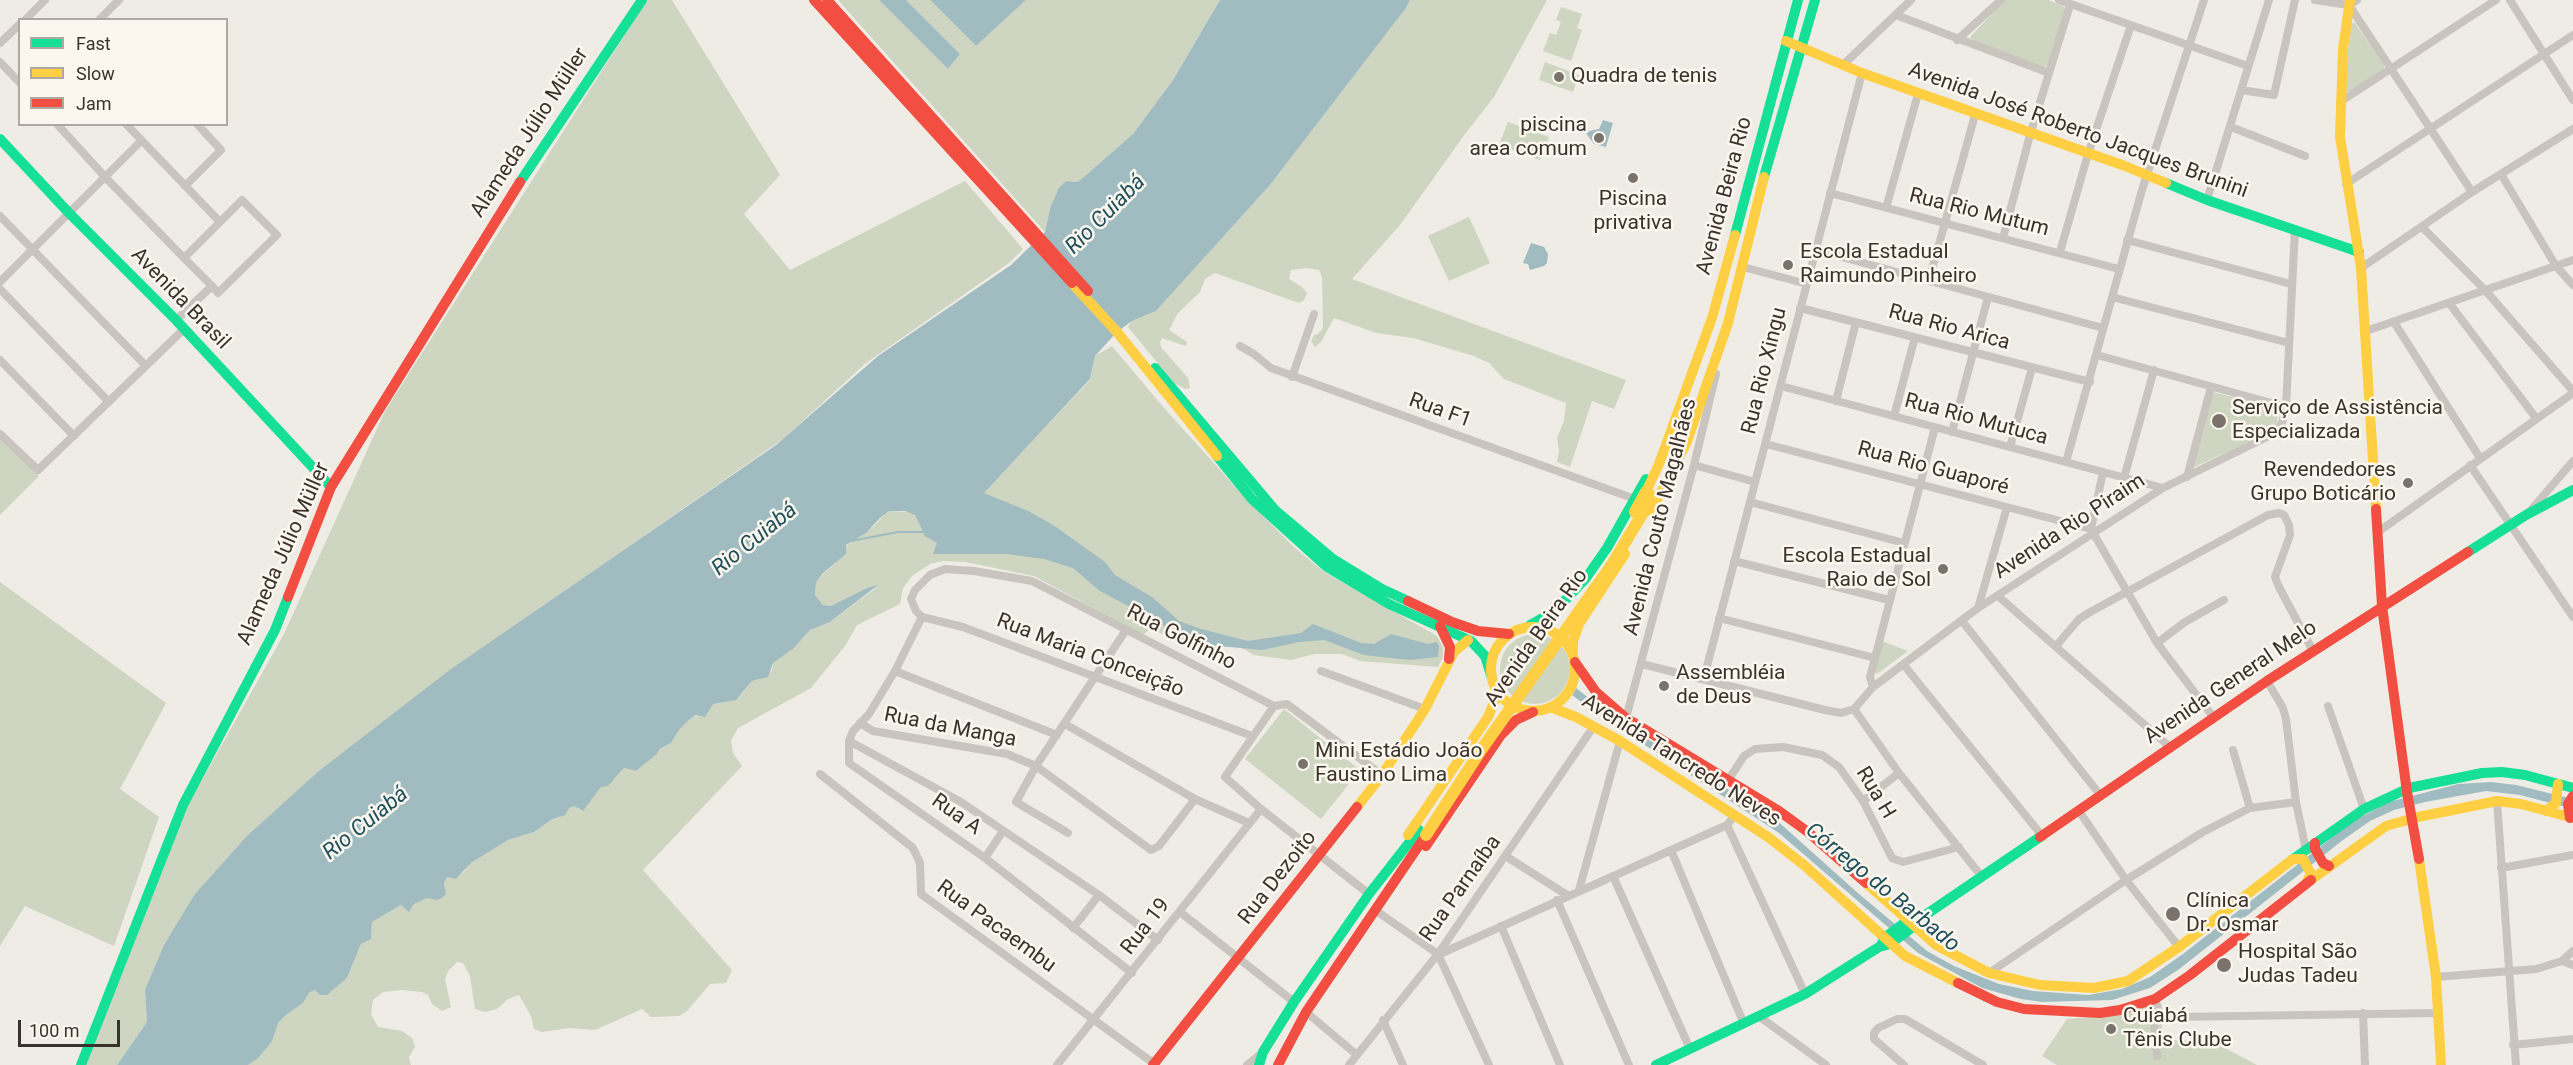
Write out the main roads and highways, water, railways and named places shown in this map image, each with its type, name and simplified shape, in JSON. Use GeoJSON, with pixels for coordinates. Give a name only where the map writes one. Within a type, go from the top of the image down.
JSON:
{"type":"FeatureCollection","features":[{"type":"Feature","properties":{"kind":"main road","name":"Alameda Júlio Müller"},"geometry":{"type":"LineString","coordinates":[[81,1065],[183,805],[275,630],[331,487],[529,167],[642,0]]}},
{"type":"Feature","properties":{"kind":"main road"},"geometry":{"type":"LineString","coordinates":[[814,0],[974,171]]}},
{"type":"Feature","properties":{"kind":"main road"},"geometry":{"type":"LineString","coordinates":[[827,0],[974,171],[1275,510],[1333,560],[1382,590],[1452,622],[1478,631],[1509,634]]}},
{"type":"Feature","properties":{"kind":"main road","name":"Avenida Beira Rio"},"geometry":{"type":"LineString","coordinates":[[1574,658],[1578,624],[1614,573],[1656,502],[1686,444],[1728,323],[1743,267],[1786,41],[1798,0]]}},
{"type":"Feature","properties":{"kind":"main road","name":"Avenida Beira Rio"},"geometry":{"type":"LineString","coordinates":[[1650,494],[1803,47],[1815,0]]}},
{"type":"Feature","properties":{"kind":"main road"},"geometry":{"type":"LineString","coordinates":[[2352,2],[2340,102],[2340,136],[2361,268],[2382,606],[2436,977],[2441,1065]]}},
{"type":"Feature","properties":{"kind":"main road","name":"Avenida José Roberto Jacques Brunini"},"geometry":{"type":"LineString","coordinates":[[1786,41],[1844,64],[1862,74],[2147,175],[2207,200],[2359,252]]}},
{"type":"Feature","properties":{"kind":"main road","name":"Avenida Brasil"},"geometry":{"type":"LineString","coordinates":[[0,139],[69,213],[180,325],[331,487]]}},
{"type":"Feature","properties":{"kind":"main road"},"geometry":{"type":"LineString","coordinates":[[1182,407],[1252,499],[1297,542],[1327,567],[1353,584],[1389,604],[1468,640],[1485,656],[1494,681],[1499,693],[1511,704],[1536,711],[1550,708],[1561,700],[1570,689],[1575,676],[1574,658],[1565,640],[1554,631],[1540,627],[1526,627],[1509,634],[1500,642],[1491,666],[1494,681]]}},
{"type":"Feature","properties":{"kind":"main road","name":"Avenida Beira Rio"},"geometry":{"type":"LineString","coordinates":[[1278,1065],[1306,1012],[1393,883],[1423,832],[1611,566],[1699,407]]}},
{"type":"Feature","properties":{"kind":"main road","name":"Avenida Beira Rio"},"geometry":{"type":"LineString","coordinates":[[1526,627],[1545,619],[1575,591],[1607,548],[1670,434]]}},
{"type":"Feature","properties":{"kind":"main road","name":"Avenida General Melo"},"geometry":{"type":"LineString","coordinates":[[1656,1065],[1805,994],[2043,837],[2267,681],[2526,515],[2573,490]]}},
{"type":"Feature","properties":{"kind":"main road"},"geometry":{"type":"LineString","coordinates":[[1440,626],[1450,647],[1449,660]]}},
{"type":"Feature","properties":{"kind":"main road","name":"Rua Dezoito"},"geometry":{"type":"LineString","coordinates":[[1155,1064],[1239,960],[1382,775],[1425,709],[1449,660],[1459,646],[1468,640]]}},
{"type":"Feature","properties":{"kind":"main road","name":"Avenida Tancredo Neves"},"geometry":{"type":"LineString","coordinates":[[1574,658],[1596,692],[1626,718],[1729,779],[1808,832],[1910,925],[1936,945],[1989,973],[2040,985],[2104,987],[2128,981],[2180,947],[2364,809],[2410,789],[2482,773],[2502,772],[2525,775],[2562,798],[2571,818]]}},
{"type":"Feature","properties":{"kind":"main road","name":"Avenida Beira Rio"},"geometry":{"type":"LineString","coordinates":[[1388,869],[1406,837],[1488,717],[1495,700],[1494,681]]}},
{"type":"Feature","properties":{"kind":"main road","name":"Avenida Tancredo Neves"},"geometry":{"type":"LineString","coordinates":[[1550,708],[1567,713],[1620,741],[1731,820],[1768,837],[1804,866],[1887,941],[1922,966],[1997,1002],[2024,1009],[2074,1014],[2120,1010],[2155,999],[2305,886],[2326,865],[2386,826],[2414,814],[2497,801],[2562,798],[2573,789]]}},
{"type":"Feature","properties":{"kind":"main road","name":"Avenida Beira Rio"},"geometry":{"type":"LineString","coordinates":[[1393,883],[1426,845],[1501,735],[1516,720],[1536,711]]}},
{"type":"Feature","properties":{"kind":"main road"},"geometry":{"type":"LineString","coordinates":[[2562,798],[2571,818]]}},
{"type":"Feature","properties":{"kind":"main road","name":"Avenida Beira Rio"},"geometry":{"type":"LineString","coordinates":[[1259,1065],[1263,1052],[1294,1002],[1369,894],[1388,869],[1423,832]]}},
{"type":"Feature","properties":{"kind":"main road"},"geometry":{"type":"LineString","coordinates":[[2307,852],[2326,865]]}},
{"type":"Feature","properties":{"kind":"main road"},"geometry":{"type":"LineString","coordinates":[[2305,886],[2311,874],[2307,852]]}},
{"type":"Feature","properties":{"kind":"main road"},"geometry":{"type":"LineString","coordinates":[[1263,1052],[1267,1054],[1273,1065]]}},
{"type":"Feature","properties":{"kind":"water"},"geometry":{"type":"Polygon","coordinates":[[[879,0],[906,0],[960,54],[948,69],[879,0]]]}},
{"type":"Feature","properties":{"kind":"water"},"geometry":{"type":"Polygon","coordinates":[[[930,0],[1026,0],[976,46],[930,0]]]}},
{"type":"Feature","properties":{"kind":"water","name":"Rio Cuiabá"},"geometry":{"type":"Polygon","coordinates":[[[1220,0],[1410,0],[1270,185],[1156,311],[1132,321],[1117,332],[1095,356],[1090,379],[984,493],[1028,511],[1053,525],[1105,562],[1115,575],[1152,597],[1179,621],[1201,629],[1248,641],[1301,633],[1313,624],[1361,643],[1374,644],[1391,634],[1428,644],[1437,642],[1438,657],[1410,660],[1364,655],[1324,640],[1299,642],[1262,650],[1208,645],[1185,639],[1100,591],[1073,568],[1044,559],[1007,554],[933,554],[937,543],[925,536],[915,515],[905,511],[889,511],[866,533],[846,545],[846,554],[822,574],[816,583],[815,595],[823,605],[831,606],[878,585],[830,622],[810,630],[794,648],[773,663],[768,677],[752,681],[736,700],[713,704],[705,717],[696,715],[690,719],[671,743],[660,749],[636,771],[624,768],[608,786],[601,787],[583,811],[574,806],[569,808],[565,815],[551,820],[534,832],[508,840],[471,863],[456,879],[447,877],[444,883],[446,894],[442,898],[437,900],[427,898],[414,904],[409,912],[401,905],[372,922],[371,939],[361,944],[347,978],[327,995],[320,995],[315,990],[309,993],[303,1003],[278,1023],[272,1041],[258,1058],[248,1065],[117,1065],[147,1022],[145,990],[164,945],[195,894],[247,836],[320,770],[451,669],[776,445],[878,356],[1011,265],[1045,232],[1050,208],[1059,188],[1066,181],[1078,182],[1133,134],[1173,80],[1220,0]]]}},
{"type":"Feature","properties":{"kind":"water","name":"piscina area comum"},"geometry":{"type":"Polygon","coordinates":[[[1603,120],[1613,123],[1606,147],[1594,144],[1585,132],[1599,129],[1603,120]]]}},
{"type":"Feature","properties":{"kind":"water"},"geometry":{"type":"Polygon","coordinates":[[[1531,243],[1544,247],[1548,254],[1547,263],[1544,266],[1530,270],[1528,264],[1523,263],[1531,243]]]}},
{"type":"Feature","properties":{"kind":"water"},"geometry":{"type":"Polygon","coordinates":[[[1576,688],[1617,720],[1774,818],[1927,951],[1954,966],[1999,984],[2033,991],[2088,995],[2122,989],[2150,977],[2183,954],[2353,821],[2389,802],[2458,784],[2491,782],[2516,785],[2573,799],[2573,809],[2520,795],[2486,791],[2394,810],[2370,821],[2343,840],[2178,970],[2150,988],[2112,1000],[2042,1002],[2021,999],[1982,988],[1918,953],[1779,833],[1596,713],[1572,695],[1576,688]]]}},
{"type":"Feature","properties":{"kind":"waterway","name":"Córrego do Barbado"},"geometry":{"type":"LineString","coordinates":[[851,541],[898,532],[925,532]]}},
{"type":"Feature","properties":{"kind":"place","name":"Quadra de tenis"},"geometry":{"type":"Point","coordinates":[1559,77]}},
{"type":"Feature","properties":{"kind":"place","name":"piscina area comum"},"geometry":{"type":"Point","coordinates":[1599,138]}},
{"type":"Feature","properties":{"kind":"place","name":"Piscina privativa"},"geometry":{"type":"Point","coordinates":[1633,178]}},
{"type":"Feature","properties":{"kind":"place","name":"Escola Estadual Raimundo Pinheiro"},"geometry":{"type":"Point","coordinates":[1788,265]}},
{"type":"Feature","properties":{"kind":"place","name":"Serviço de Assistência Especializada"},"geometry":{"type":"Point","coordinates":[2219,421]}},
{"type":"Feature","properties":{"kind":"place","name":"Revendedores Grupo Boticário"},"geometry":{"type":"Point","coordinates":[2408,483]}},
{"type":"Feature","properties":{"kind":"place","name":"Escola Estadual Raio de Sol"},"geometry":{"type":"Point","coordinates":[1943,569]}},
{"type":"Feature","properties":{"kind":"place","name":"Assembléia de Deus"},"geometry":{"type":"Point","coordinates":[1664,686]}},
{"type":"Feature","properties":{"kind":"place","name":"Mini Estádio João Faustino Lima"},"geometry":{"type":"Point","coordinates":[1303,764]}},
{"type":"Feature","properties":{"kind":"place","name":"Clínica Dr. Osmar"},"geometry":{"type":"Point","coordinates":[2173,914]}},
{"type":"Feature","properties":{"kind":"place","name":"Hospital São Judas Tadeu"},"geometry":{"type":"Point","coordinates":[2224,965]}},
{"type":"Feature","properties":{"kind":"place","name":"Cuiabá Tênis Clube"},"geometry":{"type":"Point","coordinates":[2111,1029]}}]}
